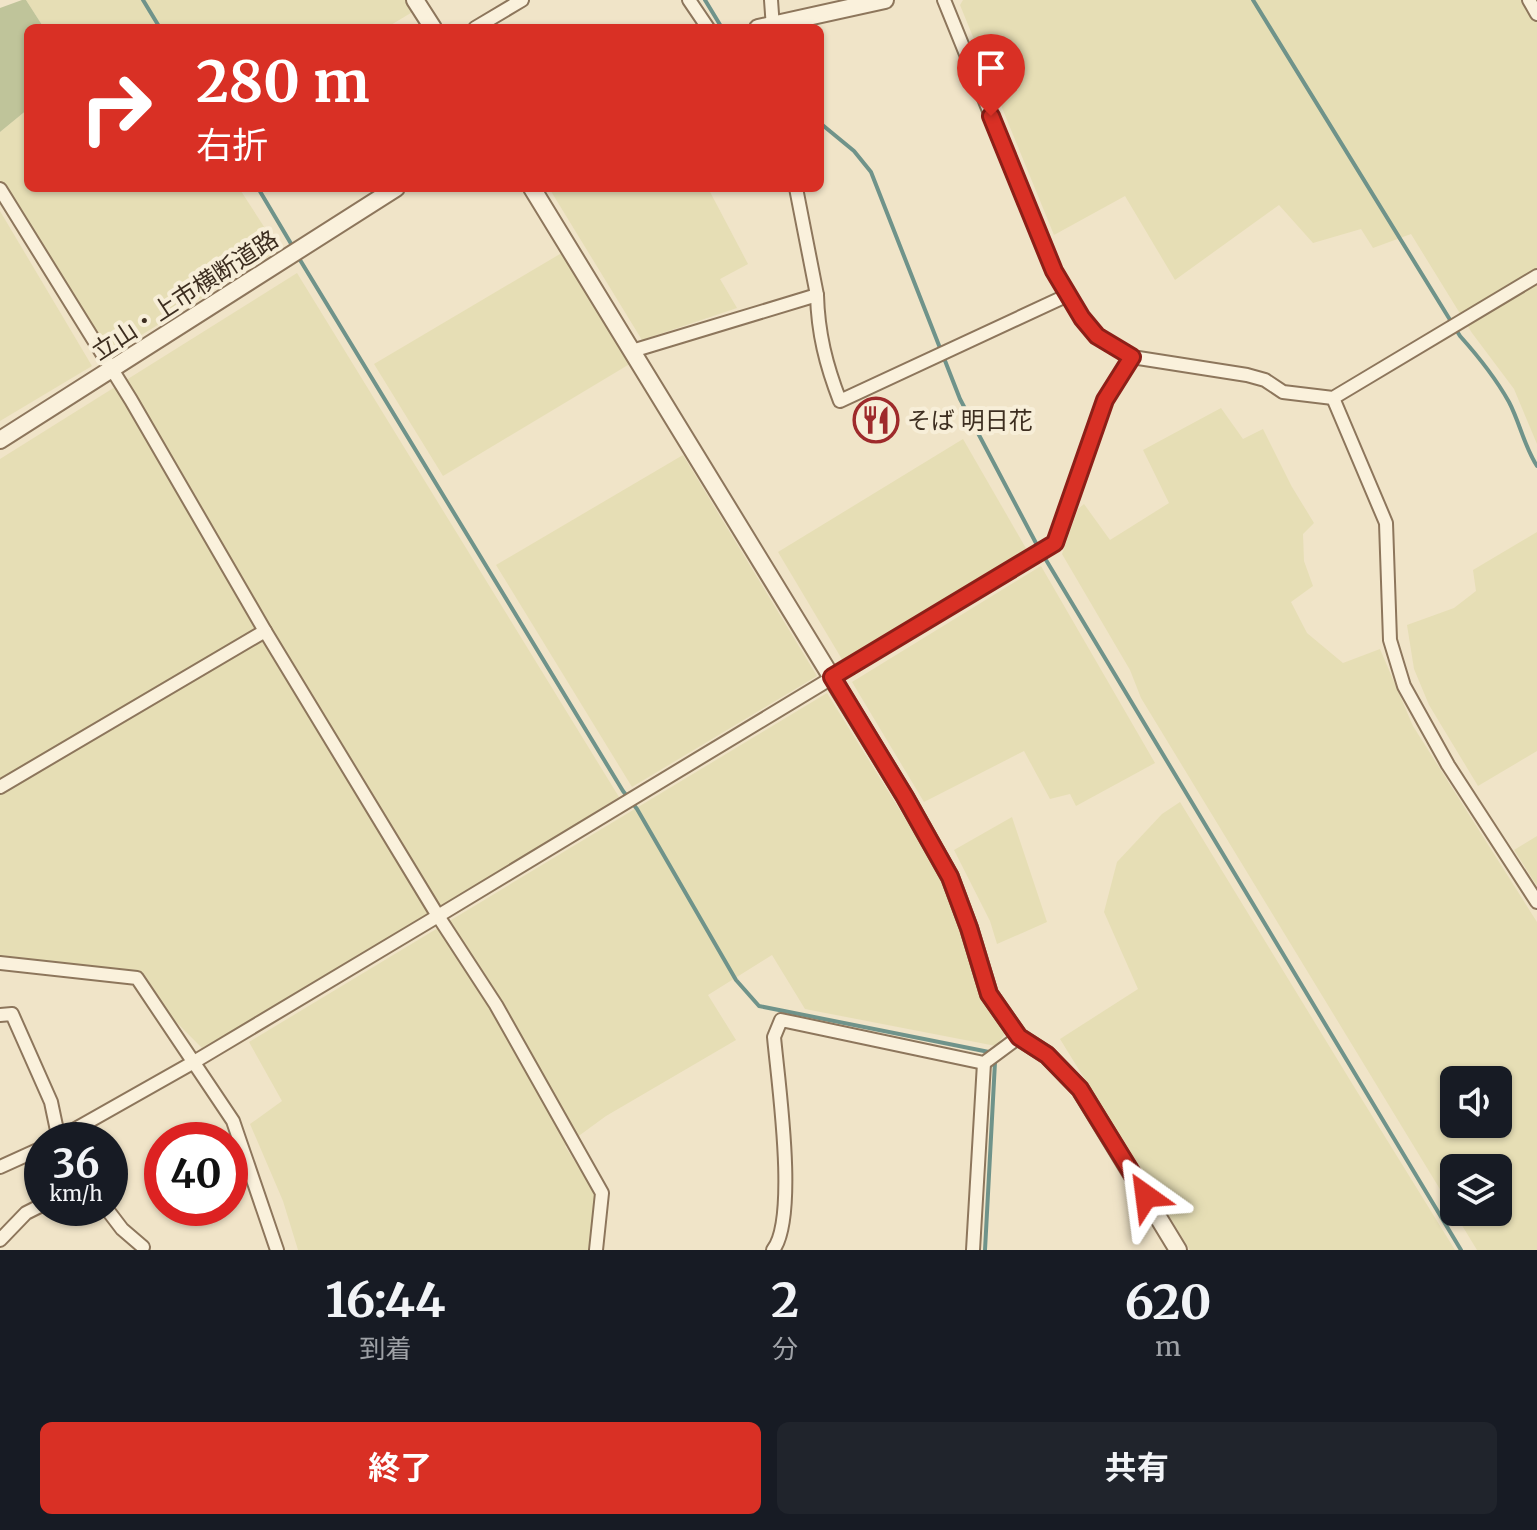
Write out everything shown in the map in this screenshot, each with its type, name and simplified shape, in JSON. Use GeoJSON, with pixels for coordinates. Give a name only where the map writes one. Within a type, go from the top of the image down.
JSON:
{"type":"FeatureCollection","features":[{"type":"Feature","properties":{"kind":"street"},"geometry":{"type":"LineString","coordinates":[[415,0],[430,24]]}},
{"type":"Feature","properties":{"kind":"street"},"geometry":{"type":"LineString","coordinates":[[482,24],[522,0]]}},
{"type":"Feature","properties":{"kind":"street"},"geometry":{"type":"LineString","coordinates":[[689,0],[705,24]]}},
{"type":"Feature","properties":{"kind":"street"},"geometry":{"type":"LineString","coordinates":[[768,24],[771,0]]}},
{"type":"Feature","properties":{"kind":"street"},"geometry":{"type":"LineString","coordinates":[[781,24],[885,0]]}},
{"type":"Feature","properties":{"kind":"street"},"geometry":{"type":"LineString","coordinates":[[944,0],[1054,271],[1082,318],[1097,336],[1132,357],[1247,375],[1265,380],[1283,392],[1333,398],[1537,276]]}},
{"type":"Feature","properties":{"kind":"street"},"geometry":{"type":"LineString","coordinates":[[1529,0],[1537,14]]}},
{"type":"Feature","properties":{"kind":"street"},"geometry":{"type":"LineString","coordinates":[[0,189],[112,370],[265,631],[438,916],[496,1005],[602,1193],[596,1250]]}},
{"type":"Feature","properties":{"kind":"street","name":"立山・上市横断道路"},"geometry":{"type":"LineString","coordinates":[[0,440],[390,192]]}},
{"type":"Feature","properties":{"kind":"street"},"geometry":{"type":"LineString","coordinates":[[534,192],[905,797],[950,877],[989,994],[1019,1037],[1047,1055],[1080,1089],[1178,1250]]}},
{"type":"Feature","properties":{"kind":"street"},"geometry":{"type":"LineString","coordinates":[[797,192],[817,295],[818,329],[840,401],[1068,295]]}},
{"type":"Feature","properties":{"kind":"street"},"geometry":{"type":"LineString","coordinates":[[632,351],[817,295]]}},
{"type":"Feature","properties":{"kind":"street"},"geometry":{"type":"LineString","coordinates":[[89,1122],[438,916],[1055,543],[1105,400],[1132,357]]}},
{"type":"Feature","properties":{"kind":"street"},"geometry":{"type":"LineString","coordinates":[[1333,398],[1386,523],[1390,640],[1404,686],[1448,765],[1537,902]]}},
{"type":"Feature","properties":{"kind":"street"},"geometry":{"type":"LineString","coordinates":[[0,787],[265,631]]}},
{"type":"Feature","properties":{"kind":"street"},"geometry":{"type":"LineString","coordinates":[[0,963],[137,978],[233,1121],[277,1250]]}},
{"type":"Feature","properties":{"kind":"street"},"geometry":{"type":"LineString","coordinates":[[0,1015],[12,1014],[51,1102],[54,1122]]}},
{"type":"Feature","properties":{"kind":"street"},"geometry":{"type":"LineString","coordinates":[[773,1250],[780,1242],[785,1212],[774,1037],[781,1020],[984,1063],[1019,1037]]}},
{"type":"Feature","properties":{"kind":"street"},"geometry":{"type":"LineString","coordinates":[[973,1250],[984,1063]]}},
{"type":"Feature","properties":{"kind":"street"},"geometry":{"type":"LineString","coordinates":[[0,1167],[24,1156]]}},
{"type":"Feature","properties":{"kind":"street"},"geometry":{"type":"LineString","coordinates":[[0,1240],[24,1215]]}},
{"type":"Feature","properties":{"kind":"street"},"geometry":{"type":"LineString","coordinates":[[120,1226],[143,1247]]}},
{"type":"Feature","properties":{"kind":"shaded area"},"geometry":{"type":"Polygon","coordinates":[[[26,0],[408,0],[414,11],[393,24],[41,24],[26,0]]]}},
{"type":"Feature","properties":{"kind":"shaded area"},"geometry":{"type":"Polygon","coordinates":[[[963,0],[1537,0],[1537,444],[1514,389],[1472,333],[1411,234],[1373,248],[1361,229],[1313,243],[1279,205],[1175,280],[1125,196],[1054,235],[960,5],[963,0]]]}},
{"type":"Feature","properties":{"kind":"shaded area"},"geometry":{"type":"Polygon","coordinates":[[[24,112],[24,192],[242,192],[279,250],[109,355],[0,180],[0,132],[24,112]]]}},
{"type":"Feature","properties":{"kind":"shaded area"},"geometry":{"type":"Polygon","coordinates":[[[551,192],[710,192],[748,264],[720,279],[737,308],[642,340],[551,192]]]}},
{"type":"Feature","properties":{"kind":"shaded area"},"geometry":{"type":"Polygon","coordinates":[[[0,211],[92,366],[0,421],[0,211]]]}},
{"type":"Feature","properties":{"kind":"shaded area"},"geometry":{"type":"Polygon","coordinates":[[[565,251],[633,362],[443,476],[374,364],[565,251]]]}},
{"type":"Feature","properties":{"kind":"shaded area"},"geometry":{"type":"Polygon","coordinates":[[[297,273],[619,797],[388,941],[202,1048],[174,1020],[144,974],[0,955],[0,459],[297,273]]]}},
{"type":"Feature","properties":{"kind":"shaded area"},"geometry":{"type":"Polygon","coordinates":[[[1221,408],[1243,439],[1263,429],[1314,523],[1303,534],[1304,561],[1313,586],[1291,602],[1307,633],[1343,663],[1380,649],[1413,726],[1537,922],[1537,1250],[1477,1250],[1462,1226],[1512,1226],[1512,1154],[1440,1154],[1440,1189],[1141,698],[1130,670],[1062,554],[1078,509],[1084,504],[1110,540],[1169,503],[1143,450],[1221,408]]]}},
{"type":"Feature","properties":{"kind":"shaded area"},"geometry":{"type":"Polygon","coordinates":[[[963,439],[1027,550],[843,661],[778,552],[963,439]]]}},
{"type":"Feature","properties":{"kind":"shaded area"},"geometry":{"type":"Polygon","coordinates":[[[683,455],[817,676],[632,787],[496,565],[683,455]]]}},
{"type":"Feature","properties":{"kind":"shaded area"},"geometry":{"type":"Polygon","coordinates":[[[1537,532],[1537,751],[1478,786],[1429,705],[1414,669],[1407,625],[1454,608],[1476,591],[1473,570],[1537,532]]]}},
{"type":"Feature","properties":{"kind":"shaded area"},"geometry":{"type":"Polygon","coordinates":[[[1041,566],[1155,763],[1076,806],[1070,794],[1050,799],[1024,751],[924,802],[852,682],[1041,566]]]}},
{"type":"Feature","properties":{"kind":"shaded area"},"geometry":{"type":"Polygon","coordinates":[[[827,693],[939,873],[966,936],[981,997],[1007,1031],[996,1046],[805,1009],[772,955],[708,995],[736,1040],[606,1116],[565,1146],[596,1195],[590,1250],[298,1250],[283,1201],[250,1124],[282,1101],[249,1042],[827,693]]]}},
{"type":"Feature","properties":{"kind":"shaded area"},"geometry":{"type":"Polygon","coordinates":[[[1180,802],[1455,1250],[1190,1250],[1060,1039],[1138,989],[1104,912],[1117,862],[1162,814],[1180,802]]]}},
{"type":"Feature","properties":{"kind":"shaded area"},"geometry":{"type":"Polygon","coordinates":[[[1012,817],[1047,922],[997,944],[990,921],[954,850],[1012,817]]]}},
{"type":"Feature","properties":{"kind":"shaded area"},"geometry":{"type":"Polygon","coordinates":[[[1537,836],[1537,886],[1514,850],[1537,836]]]}},
{"type":"Feature","properties":{"kind":"green space"},"geometry":{"type":"Polygon","coordinates":[[[26,0],[41,24],[24,24],[24,112],[0,132],[0,8],[26,0]]]}},
{"type":"Feature","properties":{"kind":"waterway"},"geometry":{"type":"LineString","coordinates":[[143,0],[158,24]]}},
{"type":"Feature","properties":{"kind":"waterway"},"geometry":{"type":"LineString","coordinates":[[705,0],[720,24]]}},
{"type":"Feature","properties":{"kind":"waterway"},"geometry":{"type":"LineString","coordinates":[[1253,0],[1460,336],[1504,393],[1537,466]]}},
{"type":"Feature","properties":{"kind":"waterway"},"geometry":{"type":"LineString","coordinates":[[824,126],[854,151],[871,172],[960,399],[1037,545],[1461,1250]]}},
{"type":"Feature","properties":{"kind":"waterway"},"geometry":{"type":"LineString","coordinates":[[260,192],[293,247]]}},
{"type":"Feature","properties":{"kind":"waterway"},"geometry":{"type":"LineString","coordinates":[[297,255],[623,791],[637,809],[736,980],[759,1006],[989,1052],[995,1062],[985,1250]]}},
{"type":"Feature","properties":{"kind":"place","name":"そば 明日花"},"geometry":{"type":"Point","coordinates":[876,420]}},
{"type":"Feature","properties":{"kind":"route"},"geometry":{"type":"LineString","coordinates":[[991,116],[1054,271],[1082,318],[1097,336],[1132,357],[1105,400],[1055,543],[832,677],[950,877],[989,994],[1019,1037],[1047,1055],[1080,1089],[1146,1196]]}}]}
